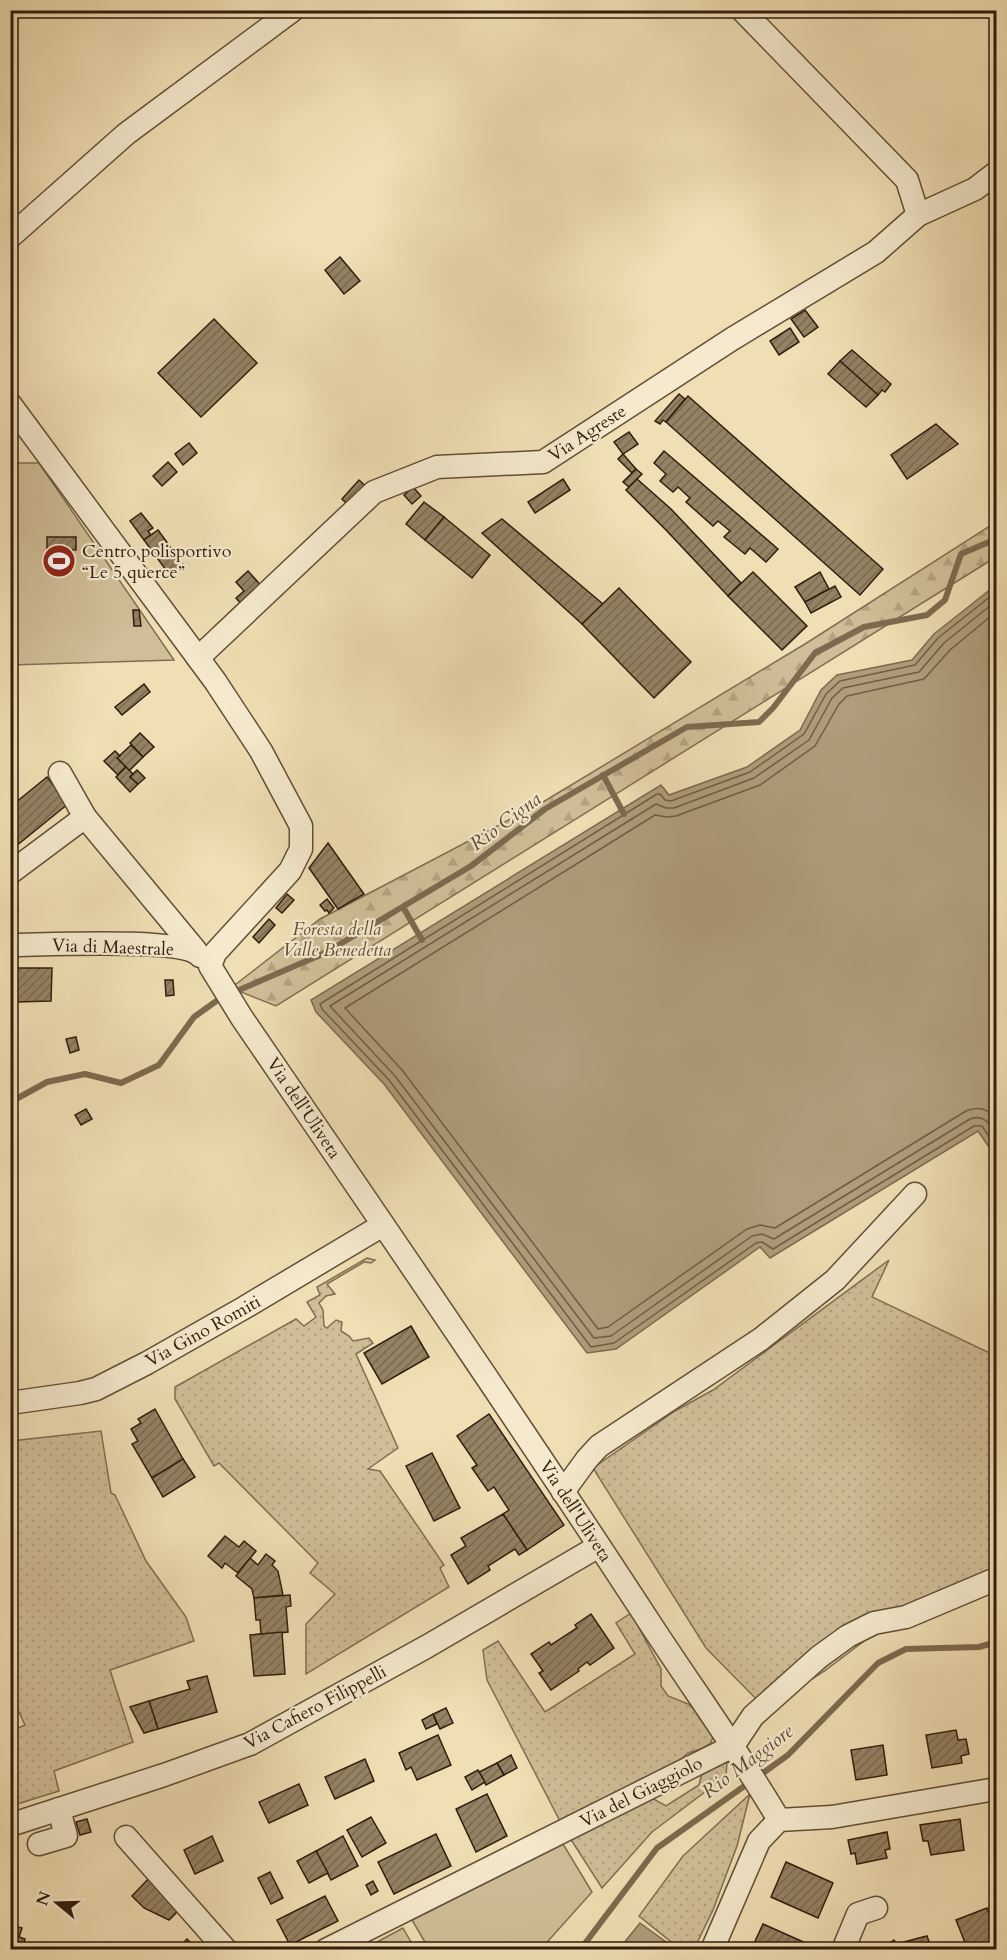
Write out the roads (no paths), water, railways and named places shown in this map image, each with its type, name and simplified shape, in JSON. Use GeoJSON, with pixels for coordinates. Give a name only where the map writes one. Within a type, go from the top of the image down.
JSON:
{"type":"FeatureCollection","features":[{"type":"Feature","properties":{"kind":"street"},"geometry":{"type":"LineString","coordinates":[[10,237],[126,134],[292,10]]}},
{"type":"Feature","properties":{"kind":"street"},"geometry":{"type":"LineString","coordinates":[[742,10],[907,180],[918,215]]}},
{"type":"Feature","properties":{"kind":"street","name":"Via Agreste"},"geometry":{"type":"LineString","coordinates":[[198,658],[374,492],[437,467],[543,462],[732,339],[876,252],[918,215],[975,189],[996,173]]}},
{"type":"Feature","properties":{"kind":"street"},"geometry":{"type":"LineString","coordinates":[[10,404],[198,658],[261,751],[301,825],[301,849],[290,871],[215,953],[208,966]]}},
{"type":"Feature","properties":{"kind":"street","name":"Via dell'Uliveta"},"geometry":{"type":"LineString","coordinates":[[60,773],[85,817],[208,966],[451,1322],[687,1680],[738,1753],[779,1820]]}},
{"type":"Feature","properties":{"kind":"street"},"geometry":{"type":"LineString","coordinates":[[10,873],[85,817]]}},
{"type":"Feature","properties":{"kind":"street","name":"Via di Maestrale"},"geometry":{"type":"LineString","coordinates":[[10,945],[153,944],[208,966]]}},
{"type":"Feature","properties":{"kind":"street"},"geometry":{"type":"LineString","coordinates":[[563,1492],[586,1459],[599,1446],[761,1339],[835,1280],[915,1194]]}},
{"type":"Feature","properties":{"kind":"street","name":"Via Gino Romiti"},"geometry":{"type":"LineString","coordinates":[[10,1403],[80,1394],[96,1389],[147,1363],[328,1260],[383,1225]]}},
{"type":"Feature","properties":{"kind":"street","name":"Via Cafiero Filippelli"},"geometry":{"type":"LineString","coordinates":[[10,1824],[164,1775],[250,1744],[426,1647],[599,1545]]}},
{"type":"Feature","properties":{"kind":"street","name":"Via del Giaggiolo"},"geometry":{"type":"LineString","coordinates":[[326,1950],[738,1753],[753,1716],[819,1657],[848,1636],[874,1623],[906,1617],[996,1579]]}},
{"type":"Feature","properties":{"kind":"street"},"geometry":{"type":"LineString","coordinates":[[712,1950],[759,1841],[779,1820],[832,1817],[996,1789]]}},
{"type":"Feature","properties":{"kind":"street"},"geometry":{"type":"LineString","coordinates":[[39,1844],[66,1836],[59,1809]]}},
{"type":"Feature","properties":{"kind":"street"},"geometry":{"type":"LineString","coordinates":[[126,1837],[226,1950]]}},
{"type":"Feature","properties":{"kind":"street"},"geometry":{"type":"LineString","coordinates":[[843,1950],[858,1914],[876,1908]]}},
{"type":"Feature","properties":{"kind":"water"},"geometry":{"type":"Polygon","coordinates":[[[996,585],[996,1147],[991,1150],[978,1131],[770,1258],[760,1247],[616,1349],[587,1353],[384,1084],[316,1012],[311,1000],[661,785],[669,795],[747,767],[800,730],[821,690],[837,675],[912,660],[934,634],[996,585]]]}},
{"type":"Feature","properties":{"kind":"water"},"geometry":{"type":"Polygon","coordinates":[[[640,1923],[676,1949],[619,1949],[640,1923]]]}},
{"type":"Feature","properties":{"kind":"waterway","name":"Rio Cigna"},"geometry":{"type":"LineString","coordinates":[[232,993],[325,953],[471,866],[545,809],[687,727],[759,722],[773,708],[815,653],[864,627],[927,615],[945,600],[961,554],[996,539]]}},
{"type":"Feature","properties":{"kind":"waterway"},"geometry":{"type":"LineString","coordinates":[[603,775],[624,814]]}},
{"type":"Feature","properties":{"kind":"waterway"},"geometry":{"type":"LineString","coordinates":[[403,907],[422,940]]}},
{"type":"Feature","properties":{"kind":"waterway","name":"Rio Cigna"},"geometry":{"type":"LineString","coordinates":[[10,1109],[16,1099],[47,1082],[85,1074],[121,1083],[159,1065],[194,1017],[222,997]]}},
{"type":"Feature","properties":{"kind":"waterway","name":"Rio Maggiore"},"geometry":{"type":"LineString","coordinates":[[759,1776],[788,1755],[878,1663],[906,1649],[979,1647],[996,1642]]}},
{"type":"Feature","properties":{"kind":"waterway","name":"Rio Maggiore"},"geometry":{"type":"LineString","coordinates":[[580,1950],[657,1848],[750,1782]]}},
{"type":"Feature","properties":{"kind":"place","name":"Centro polisportivo “Le 5 querce”"},"geometry":{"type":"Point","coordinates":[59,561]}},
{"type":"Feature","properties":{"kind":"park label","name":"Foresta della Valle Benedetta"},"geometry":{"type":"Point","coordinates":[337,939]}}]}
